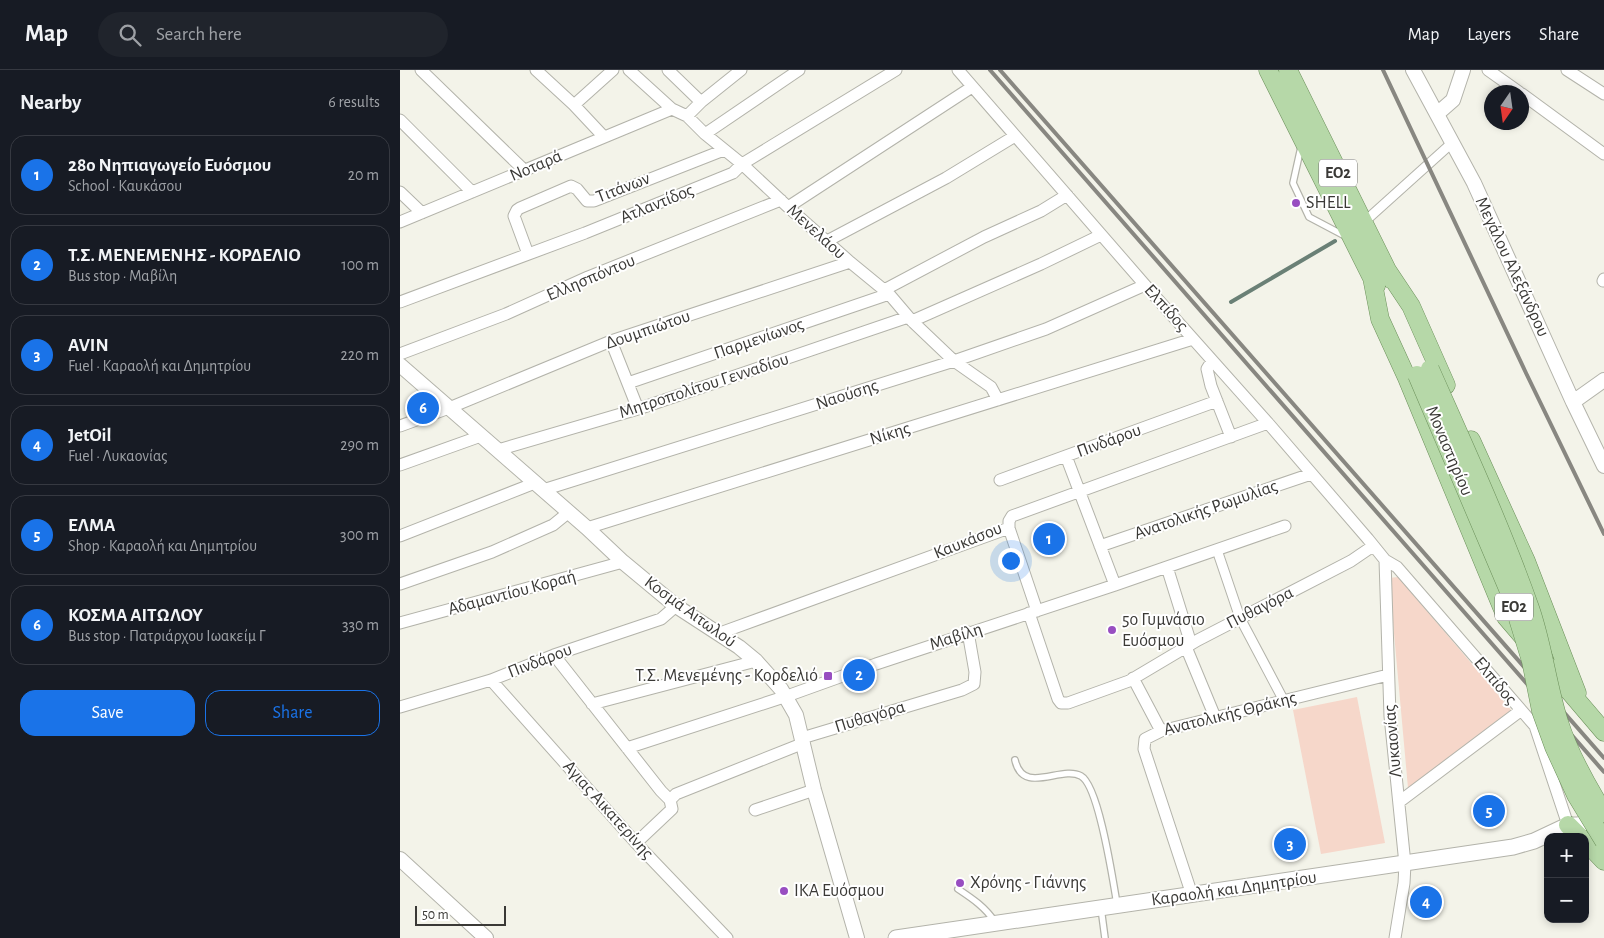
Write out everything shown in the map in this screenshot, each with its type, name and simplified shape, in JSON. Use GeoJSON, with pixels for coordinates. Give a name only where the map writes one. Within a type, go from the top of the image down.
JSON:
{"type":"FeatureCollection","features":[{"type":"Feature","properties":{"kind":"main road","name":"Μοναστηρίου"},"geometry":{"type":"LineString","coordinates":[[1268,70],[1353,240],[1379,274]]}},
{"type":"Feature","properties":{"kind":"main road","name":"Μοναστηρίου"},"geometry":{"type":"LineString","coordinates":[[1288,70],[1364,223],[1379,274],[1423,372],[1511,596],[1531,661],[1541,711],[1554,747],[1576,795],[1604,841]]}},
{"type":"Feature","properties":{"kind":"main road"},"geometry":{"type":"LineString","coordinates":[[1379,274],[1411,306],[1526,561],[1582,707]]}},
{"type":"Feature","properties":{"kind":"main road"},"geometry":{"type":"LineString","coordinates":[[1379,274],[1380,319],[1407,378],[1506,617],[1604,732]]}},
{"type":"Feature","properties":{"kind":"main road","name":"Μοναστηρίου"},"geometry":{"type":"LineString","coordinates":[[1423,372],[1471,461],[1524,593],[1540,639],[1561,729],[1582,776],[1601,810]]}},
{"type":"Feature","properties":{"kind":"main road","name":"Καραολή και Δημητρίου"},"geometry":{"type":"LineString","coordinates":[[896,938],[1513,847],[1574,831],[1579,825],[1601,810]]}},
{"type":"Feature","properties":{"kind":"main road"},"geometry":{"type":"LineString","coordinates":[[1589,845],[1604,861]]}},
{"type":"Feature","properties":{"kind":"street"},"geometry":{"type":"LineString","coordinates":[[421,70],[524,170]]}},
{"type":"Feature","properties":{"kind":"street"},"geometry":{"type":"LineString","coordinates":[[536,70],[574,105],[604,137]]}},
{"type":"Feature","properties":{"kind":"street"},"geometry":{"type":"LineString","coordinates":[[574,105],[613,70]]}},
{"type":"Feature","properties":{"kind":"street","name":"Μενελάου"},"geometry":{"type":"LineString","coordinates":[[629,70],[672,109],[687,116],[784,204],[887,292],[910,319],[954,361],[991,387],[998,400]]}},
{"type":"Feature","properties":{"kind":"street"},"geometry":{"type":"LineString","coordinates":[[668,70],[701,102]]}},
{"type":"Feature","properties":{"kind":"street"},"geometry":{"type":"LineString","coordinates":[[687,116],[701,102],[741,70]]}},
{"type":"Feature","properties":{"kind":"street"},"geometry":{"type":"LineString","coordinates":[[705,134],[799,70]]}},
{"type":"Feature","properties":{"kind":"street","name":"Ατλαντίδος"},"geometry":{"type":"LineString","coordinates":[[400,302],[585,233],[733,173],[742,164],[896,70]]}},
{"type":"Feature","properties":{"kind":"street","name":"Ελπίδος"},"geometry":{"type":"LineString","coordinates":[[958,70],[1374,546]]}},
{"type":"Feature","properties":{"kind":"street","name":"Μεγάλου Αλεξάνδρου"},"geometry":{"type":"LineString","coordinates":[[1413,70],[1485,207],[1604,466]]}},
{"type":"Feature","properties":{"kind":"street"},"geometry":{"type":"LineString","coordinates":[[1437,114],[1453,100],[1463,70]]}},
{"type":"Feature","properties":{"kind":"street"},"geometry":{"type":"LineString","coordinates":[[1488,70],[1509,85]]}},
{"type":"Feature","properties":{"kind":"street"},"geometry":{"type":"LineString","coordinates":[[1567,70],[1604,94]]}},
{"type":"Feature","properties":{"kind":"street","name":"Ελλησπόντου"},"geometry":{"type":"LineString","coordinates":[[400,354],[506,314],[588,277],[784,204],[972,87]]}},
{"type":"Feature","properties":{"kind":"street"},"geometry":{"type":"LineString","coordinates":[[1529,100],[1604,154]]}},
{"type":"Feature","properties":{"kind":"street","name":"Νοταρά"},"geometry":{"type":"LineString","coordinates":[[400,222],[672,109]]}},
{"type":"Feature","properties":{"kind":"street"},"geometry":{"type":"LineString","coordinates":[[400,120],[472,192]]}},
{"type":"Feature","properties":{"kind":"street"},"geometry":{"type":"LineString","coordinates":[[827,241],[946,178],[1015,136]]}},
{"type":"Feature","properties":{"kind":"street"},"geometry":{"type":"LineString","coordinates":[[1364,223],[1452,142]]}},
{"type":"Feature","properties":{"kind":"street","name":"Τιτάνων"},"geometry":{"type":"LineString","coordinates":[[528,254],[514,216],[520,208],[571,186],[577,188],[587,201],[594,201],[724,150]]}},
{"type":"Feature","properties":{"kind":"street"},"geometry":{"type":"LineString","coordinates":[[400,192],[422,213]]}},
{"type":"Feature","properties":{"kind":"street","name":"Παρμενίωνος"},"geometry":{"type":"LineString","coordinates":[[628,383],[887,292],[984,237],[1041,212],[1067,195]]}},
{"type":"Feature","properties":{"kind":"street","name":"Μητροπολίτου Γενναδίου"},"geometry":{"type":"LineString","coordinates":[[498,450],[638,409],[910,319],[1041,264],[1101,235]]}},
{"type":"Feature","properties":{"kind":"street","name":"Δουμπιώτου"},"geometry":{"type":"LineString","coordinates":[[400,426],[449,408],[611,341],[850,262]]}},
{"type":"Feature","properties":{"kind":"street","name":"Ναούσης"},"geometry":{"type":"LineString","coordinates":[[400,536],[539,487],[954,361],[1046,329],[1144,285]]}},
{"type":"Feature","properties":{"kind":"street","name":"Νίκης"},"geometry":{"type":"LineString","coordinates":[[587,528],[1193,339]]}},
{"type":"Feature","properties":{"kind":"street"},"geometry":{"type":"LineString","coordinates":[[611,341],[638,409]]}},
{"type":"Feature","properties":{"kind":"street"},"geometry":{"type":"LineString","coordinates":[[1212,361],[1207,369],[1211,386],[1231,437]]}},
{"type":"Feature","properties":{"kind":"street","name":"Κοσμά Αιτωλού"},"geometry":{"type":"LineString","coordinates":[[400,365],[569,512],[623,562],[676,606],[720,633],[756,661],[787,696],[796,715],[814,790],[856,938]]}},
{"type":"Feature","properties":{"kind":"street"},"geometry":{"type":"LineString","coordinates":[[1573,402],[1604,380]]}},
{"type":"Feature","properties":{"kind":"street","name":"Πινδάρου"},"geometry":{"type":"LineString","coordinates":[[1000,480],[1217,401]]}},
{"type":"Feature","properties":{"kind":"street","name":"Καυκάσου"},"geometry":{"type":"LineString","coordinates":[[720,633],[1009,528],[1009,521],[1016,514],[1080,493],[1268,423]]}},
{"type":"Feature","properties":{"kind":"street"},"geometry":{"type":"LineString","coordinates":[[400,464],[481,436]]}},
{"type":"Feature","properties":{"kind":"street"},"geometry":{"type":"LineString","coordinates":[[1066,456],[1114,585]]}},
{"type":"Feature","properties":{"kind":"street","name":"Ανατολικής Ρωμυλίας"},"geometry":{"type":"LineString","coordinates":[[1100,546],[1312,474]]}},
{"type":"Feature","properties":{"kind":"street"},"geometry":{"type":"LineString","coordinates":[[400,584],[492,552],[553,525],[569,512]]}},
{"type":"Feature","properties":{"kind":"street","name":"Μαβίλη"},"geometry":{"type":"LineString","coordinates":[[627,748],[787,696],[968,632],[1114,585],[1285,526]]}},
{"type":"Feature","properties":{"kind":"street"},"geometry":{"type":"LineString","coordinates":[[1009,528],[1033,612]]}},
{"type":"Feature","properties":{"kind":"street"},"geometry":{"type":"LineString","coordinates":[[1374,546],[1385,560]]}},
{"type":"Feature","properties":{"kind":"street","name":"Πυθαγόρα"},"geometry":{"type":"LineString","coordinates":[[1033,612],[1059,701],[1070,703],[1118,686],[1240,618],[1351,561],[1374,546]]}},
{"type":"Feature","properties":{"kind":"street"},"geometry":{"type":"LineString","coordinates":[[1217,550],[1240,618],[1284,701]]}},
{"type":"Feature","properties":{"kind":"street","name":"Ελπίδος"},"geometry":{"type":"LineString","coordinates":[[1385,560],[1397,567],[1535,726],[1574,831]]}},
{"type":"Feature","properties":{"kind":"street","name":"Λυκαονίας"},"geometry":{"type":"LineString","coordinates":[[1385,560],[1390,716],[1405,864],[1404,883],[1395,938]]}},
{"type":"Feature","properties":{"kind":"street","name":"Αδαμαντίου Κοραή"},"geometry":{"type":"LineString","coordinates":[[400,624],[623,562]]}},
{"type":"Feature","properties":{"kind":"street"},"geometry":{"type":"LineString","coordinates":[[1167,567],[1188,646],[1215,718]]}},
{"type":"Feature","properties":{"kind":"street","name":"Πινδάρου"},"geometry":{"type":"LineString","coordinates":[[400,707],[491,680],[554,655],[661,619],[676,606]]}},
{"type":"Feature","properties":{"kind":"street","name":"Πυθαγόρα"},"geometry":{"type":"LineString","coordinates":[[670,800],[676,794],[803,740],[962,690],[974,684],[976,672],[968,632]]}},
{"type":"Feature","properties":{"kind":"street"},"geometry":{"type":"LineString","coordinates":[[554,655],[670,800],[672,809],[636,842]]}},
{"type":"Feature","properties":{"kind":"street"},"geometry":{"type":"LineString","coordinates":[[592,704],[756,661]]}},
{"type":"Feature","properties":{"kind":"street","name":"Ανατολικής Θράκης"},"geometry":{"type":"LineString","coordinates":[[1192,895],[1144,749],[1145,739],[1161,731],[1388,675]]}},
{"type":"Feature","properties":{"kind":"street"},"geometry":{"type":"LineString","coordinates":[[1133,678],[1161,731]]}},
{"type":"Feature","properties":{"kind":"street","name":"Αγιας Αικατερίνης"},"geometry":{"type":"LineString","coordinates":[[491,680],[636,842],[727,938]]}},
{"type":"Feature","properties":{"kind":"street"},"geometry":{"type":"LineString","coordinates":[[1399,802],[1520,711]]}},
{"type":"Feature","properties":{"kind":"street"},"geometry":{"type":"LineString","coordinates":[[755,810],[814,790]]}},
{"type":"Feature","properties":{"kind":"street"},"geometry":{"type":"LineString","coordinates":[[400,859],[486,938]]}},
{"type":"Feature","properties":{"kind":"lane"},"geometry":{"type":"LineString","coordinates":[[1302,140],[1293,183],[1309,217],[1353,240]]}},
{"type":"Feature","properties":{"kind":"lane"},"geometry":{"type":"LineString","coordinates":[[1015,760],[1017,768],[1033,779],[1071,774],[1081,776],[1088,783],[1101,824],[1118,906]]}},
{"type":"Feature","properties":{"kind":"lane"},"geometry":{"type":"LineString","coordinates":[[958,890],[976,901],[989,913],[996,923]]}},
{"type":"Feature","properties":{"kind":"lane"},"geometry":{"type":"LineString","coordinates":[[1101,908],[1105,938]]}},
{"type":"Feature","properties":{"kind":"shaded area"},"geometry":{"type":"Polygon","coordinates":[[[1398,577],[1511,710],[1408,788],[1389,578],[1398,577]]]}},
{"type":"Feature","properties":{"kind":"shaded area"},"geometry":{"type":"Polygon","coordinates":[[[1357,697],[1385,843],[1321,854],[1293,710],[1357,697]]]}},
{"type":"Feature","properties":{"kind":"waterway"},"geometry":{"type":"LineString","coordinates":[[1231,302],[1335,241]]}},
{"type":"Feature","properties":{"kind":"railway"},"geometry":{"type":"LineString","coordinates":[[990,70],[1604,772]]}},
{"type":"Feature","properties":{"kind":"railway"},"geometry":{"type":"LineString","coordinates":[[1000,70],[1604,758]]}},
{"type":"Feature","properties":{"kind":"railway"},"geometry":{"type":"LineString","coordinates":[[1383,70],[1604,534]]}},
{"type":"Feature","properties":{"kind":"place","name":"SHELL"},"geometry":{"type":"Point","coordinates":[1296,203]}},
{"type":"Feature","properties":{"kind":"place","name":"ΚΟΣΜΑ ΑΙΤΩΛΟΥ"},"geometry":{"type":"Point","coordinates":[423,408]}},
{"type":"Feature","properties":{"kind":"place","name":"28ο Νηπιαγωγείο Ευόσμου"},"geometry":{"type":"Point","coordinates":[1049,539]}},
{"type":"Feature","properties":{"kind":"place","name":"5ο Γυμνάσιο Ευόσμου"},"geometry":{"type":"Point","coordinates":[1112,630]}},
{"type":"Feature","properties":{"kind":"place","name":"Τ.Σ. ΜΕΝΕΜΕΝΗΣ - ΚΟΡΔΕΛΙΟ"},"geometry":{"type":"Point","coordinates":[859,675]}},
{"type":"Feature","properties":{"kind":"place","name":"Τ.Σ. Μενεμένης - Κορδελιό"},"geometry":{"type":"Point","coordinates":[828,676]}},
{"type":"Feature","properties":{"kind":"place","name":"ΕΛΜΑ"},"geometry":{"type":"Point","coordinates":[1489,811]}},
{"type":"Feature","properties":{"kind":"place","name":"AVIN"},"geometry":{"type":"Point","coordinates":[1290,844]}},
{"type":"Feature","properties":{"kind":"place","name":"Χρόνης - Γιάννης"},"geometry":{"type":"Point","coordinates":[960,883]}},
{"type":"Feature","properties":{"kind":"place","name":"ΙΚΑ Ευόσμου"},"geometry":{"type":"Point","coordinates":[784,891]}},
{"type":"Feature","properties":{"kind":"place","name":"JetOil"},"geometry":{"type":"Point","coordinates":[1426,902]}}]}
